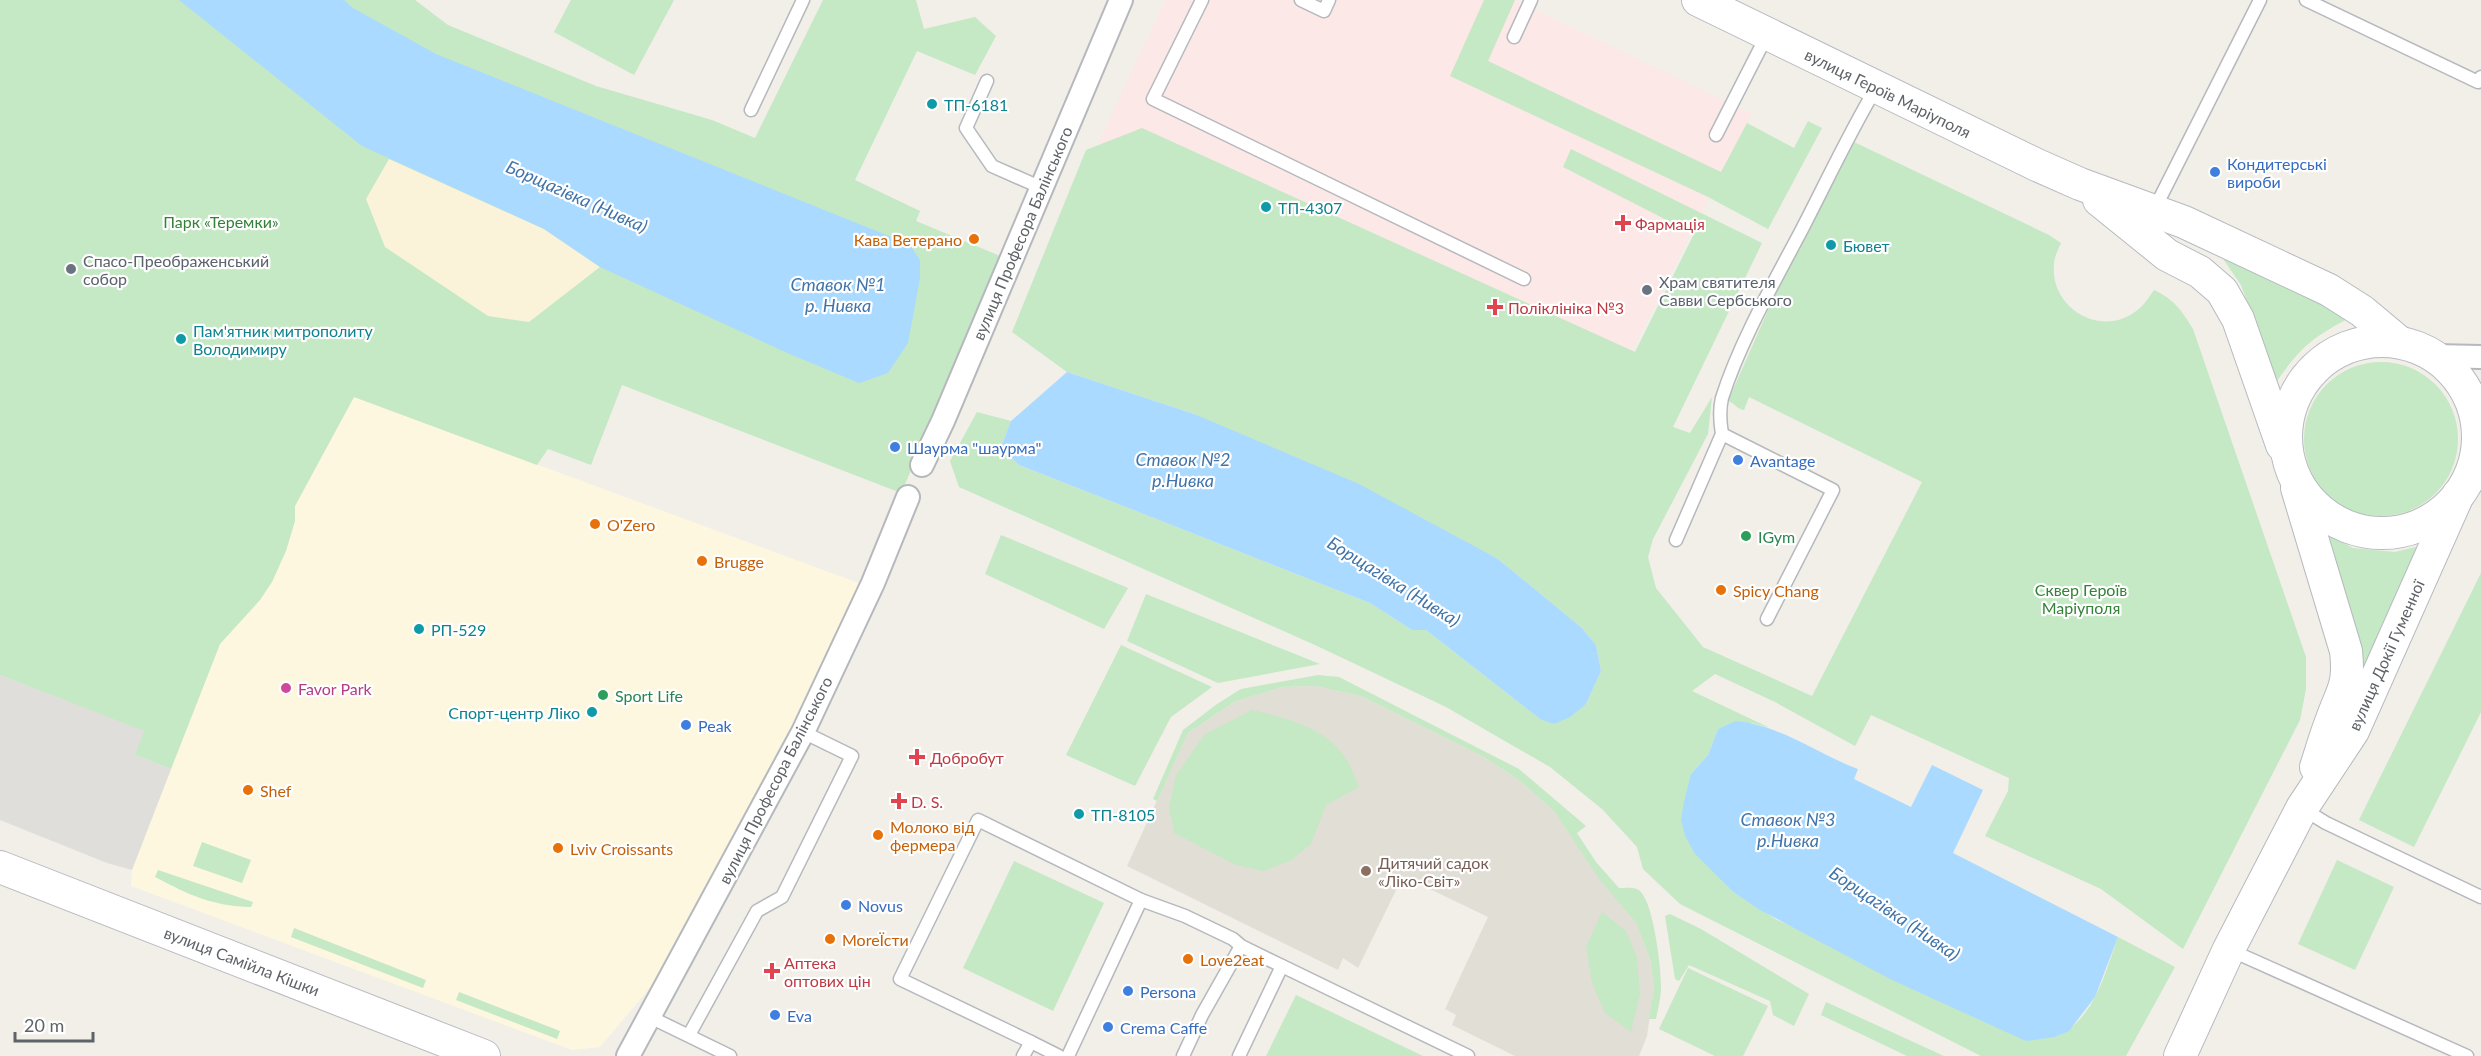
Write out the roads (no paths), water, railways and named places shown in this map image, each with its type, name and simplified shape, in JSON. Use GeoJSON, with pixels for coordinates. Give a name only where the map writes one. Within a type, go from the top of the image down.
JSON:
{"type":"FeatureCollection","features":[{"type":"Feature","properties":{"kind":"street","name":"вулиця Професора Балінського"},"geometry":{"type":"LineString","coordinates":[[922,465],[943,421],[1121,0]]}},
{"type":"Feature","properties":{"kind":"street","name":"вулиця Героїв Маріуполя"},"geometry":{"type":"LineString","coordinates":[[1698,0],[1876,88],[2080,184],[2184,222],[2330,290],[2362,311],[2399,342]]}},
{"type":"Feature","properties":{"kind":"street","name":"вулиця Героїв Маріуполя"},"geometry":{"type":"LineString","coordinates":[[2080,184],[2167,255],[2200,272],[2222,291],[2238,319],[2290,467]]}},
{"type":"Feature","properties":{"kind":"street"},"geometry":{"type":"LineString","coordinates":[[2370,341],[2399,342],[2417,347],[2434,356],[2454,373],[2468,394],[2476,419],[2478,444],[2471,476],[2434,518],[2403,531],[2370,532],[2338,523],[2311,503],[2290,467],[2288,413],[2299,386],[2318,364],[2342,349],[2370,341]]}},
{"type":"Feature","properties":{"kind":"street"},"geometry":{"type":"LineString","coordinates":[[2434,356],[2481,357]]}},
{"type":"Feature","properties":{"kind":"street","name":"вулиця Докії Гуменної"},"geometry":{"type":"LineString","coordinates":[[2290,467],[2346,651],[2348,672],[2344,693],[2331,720],[2302,808]]}},
{"type":"Feature","properties":{"kind":"street","name":"вулиця Докії Гуменної"},"geometry":{"type":"LineString","coordinates":[[2180,1056],[2229,950],[2302,808],[2353,731],[2471,476]]}},
{"type":"Feature","properties":{"kind":"street","name":"вулиця Професора Балінського"},"geometry":{"type":"LineString","coordinates":[[628,1056],[803,732],[873,583],[908,496]]}},
{"type":"Feature","properties":{"kind":"street","name":"вулиця Самійла Кішки"},"geometry":{"type":"LineString","coordinates":[[0,867],[484,1056]]}},
{"type":"Feature","properties":{"kind":"lane"},"geometry":{"type":"LineString","coordinates":[[751,110],[803,0]]}},
{"type":"Feature","properties":{"kind":"lane"},"geometry":{"type":"LineString","coordinates":[[1202,0],[1153,99],[1524,279]]}},
{"type":"Feature","properties":{"kind":"lane"},"geometry":{"type":"LineString","coordinates":[[1300,0],[1324,11],[1329,0]]}},
{"type":"Feature","properties":{"kind":"lane"},"geometry":{"type":"LineString","coordinates":[[1514,37],[1531,0]]}},
{"type":"Feature","properties":{"kind":"lane"},"geometry":{"type":"LineString","coordinates":[[2153,212],[2260,0]]}},
{"type":"Feature","properties":{"kind":"lane"},"geometry":{"type":"LineString","coordinates":[[2306,0],[2478,82],[2481,77]]}},
{"type":"Feature","properties":{"kind":"lane"},"geometry":{"type":"LineString","coordinates":[[1716,135],[1767,34]]}},
{"type":"Feature","properties":{"kind":"lane"},"geometry":{"type":"LineString","coordinates":[[987,81],[966,128],[992,166],[1042,188]]}},
{"type":"Feature","properties":{"kind":"lane"},"geometry":{"type":"LineString","coordinates":[[1676,540],[1722,434],[1719,420],[1722,400],[1742,350],[1851,130],[1876,88]]}},
{"type":"Feature","properties":{"kind":"lane"},"geometry":{"type":"LineString","coordinates":[[1722,434],[1833,490],[1767,619]]}},
{"type":"Feature","properties":{"kind":"lane"},"geometry":{"type":"LineString","coordinates":[[689,1035],[757,911],[782,897],[852,756],[803,732]]}},
{"type":"Feature","properties":{"kind":"lane"},"geometry":{"type":"LineString","coordinates":[[2302,808],[2326,823],[2481,897]]}},
{"type":"Feature","properties":{"kind":"lane"},"geometry":{"type":"LineString","coordinates":[[1059,1056],[900,979],[978,820],[1141,900],[1185,916],[1233,939],[1241,946],[1463,1055]]}},
{"type":"Feature","properties":{"kind":"lane"},"geometry":{"type":"LineString","coordinates":[[1068,1056],[1141,900]]}},
{"type":"Feature","properties":{"kind":"lane"},"geometry":{"type":"LineString","coordinates":[[1183,1056],[1241,946]]}},
{"type":"Feature","properties":{"kind":"lane"},"geometry":{"type":"LineString","coordinates":[[2229,950],[2467,1056]]}},
{"type":"Feature","properties":{"kind":"lane"},"geometry":{"type":"LineString","coordinates":[[1239,1056],[1282,966]]}},
{"type":"Feature","properties":{"kind":"lane"},"geometry":{"type":"LineString","coordinates":[[650,1017],[730,1056]]}},
{"type":"Feature","properties":{"kind":"lane"},"geometry":{"type":"LineString","coordinates":[[1023,1056],[1031,1042]]}},
{"type":"Feature","properties":{"kind":"water","name":"Ставок №1 р. Нивка"},"geometry":{"type":"Polygon","coordinates":[[[179,0],[344,0],[353,8],[436,54],[909,244],[920,260],[920,278],[908,343],[888,373],[859,383],[785,352],[600,267],[544,229],[362,146],[179,0]]]}},
{"type":"Feature","properties":{"kind":"water","name":"Ставок №2 р.Нивка"},"geometry":{"type":"Polygon","coordinates":[[[1067,372],[1194,414],[1359,484],[1498,559],[1582,628],[1596,645],[1601,671],[1586,704],[1570,717],[1554,724],[1540,719],[1426,630],[1412,630],[1370,603],[1019,465],[1001,447],[1011,421],[1067,372]]]}},
{"type":"Feature","properties":{"kind":"water","name":"Ставок №3 р.Нивка"},"geometry":{"type":"Polygon","coordinates":[[[1736,721],[1768,728],[1858,769],[1854,779],[1911,807],[1932,765],[1983,790],[1953,853],[2118,937],[2095,997],[2069,1031],[2055,1037],[2026,1041],[1892,980],[1760,910],[1732,891],[1695,854],[1685,836],[1681,820],[1691,774],[1708,755],[1718,729],[1736,721]]]}},
{"type":"Feature","properties":{"kind":"place","name":"ТП-6181"},"geometry":{"type":"Point","coordinates":[932,104]}},
{"type":"Feature","properties":{"kind":"place","name":"Кондитерські вироби"},"geometry":{"type":"Point","coordinates":[2215,172]}},
{"type":"Feature","properties":{"kind":"place","name":"ТП-4307"},"geometry":{"type":"Point","coordinates":[1266,207]}},
{"type":"Feature","properties":{"kind":"place","name":"Фармація"},"geometry":{"type":"Point","coordinates":[1623,223]}},
{"type":"Feature","properties":{"kind":"place","name":"Кава Ветерано"},"geometry":{"type":"Point","coordinates":[974,239]}},
{"type":"Feature","properties":{"kind":"place","name":"Бювет"},"geometry":{"type":"Point","coordinates":[1831,245]}},
{"type":"Feature","properties":{"kind":"place","name":"Спасо-Преображенський собор"},"geometry":{"type":"Point","coordinates":[71,269]}},
{"type":"Feature","properties":{"kind":"place","name":"Храм святителя Савви Сербського"},"geometry":{"type":"Point","coordinates":[1647,290]}},
{"type":"Feature","properties":{"kind":"place","name":"Поліклініка №3"},"geometry":{"type":"Point","coordinates":[1495,307]}},
{"type":"Feature","properties":{"kind":"place","name":"Пам'ятник митрополиту Володимиру"},"geometry":{"type":"Point","coordinates":[181,339]}},
{"type":"Feature","properties":{"kind":"place","name":"Шаурма \"шаурма\""},"geometry":{"type":"Point","coordinates":[895,447]}},
{"type":"Feature","properties":{"kind":"place","name":"Avantage"},"geometry":{"type":"Point","coordinates":[1738,460]}},
{"type":"Feature","properties":{"kind":"place","name":"O'Zero"},"geometry":{"type":"Point","coordinates":[595,524]}},
{"type":"Feature","properties":{"kind":"place","name":"IGym"},"geometry":{"type":"Point","coordinates":[1746,536]}},
{"type":"Feature","properties":{"kind":"place","name":"Brugge"},"geometry":{"type":"Point","coordinates":[702,561]}},
{"type":"Feature","properties":{"kind":"place","name":"Spicy Chang"},"geometry":{"type":"Point","coordinates":[1721,590]}},
{"type":"Feature","properties":{"kind":"place","name":"РП-529"},"geometry":{"type":"Point","coordinates":[419,629]}},
{"type":"Feature","properties":{"kind":"place","name":"Favor Park"},"geometry":{"type":"Point","coordinates":[286,688]}},
{"type":"Feature","properties":{"kind":"place","name":"Sport Life"},"geometry":{"type":"Point","coordinates":[603,695]}},
{"type":"Feature","properties":{"kind":"place","name":"Спорт-центр Ліко"},"geometry":{"type":"Point","coordinates":[592,712]}},
{"type":"Feature","properties":{"kind":"place","name":"Peak"},"geometry":{"type":"Point","coordinates":[686,725]}},
{"type":"Feature","properties":{"kind":"place","name":"Добробут"},"geometry":{"type":"Point","coordinates":[917,757]}},
{"type":"Feature","properties":{"kind":"place","name":"Shef"},"geometry":{"type":"Point","coordinates":[248,790]}},
{"type":"Feature","properties":{"kind":"place","name":"D. S."},"geometry":{"type":"Point","coordinates":[899,801]}},
{"type":"Feature","properties":{"kind":"place","name":"ТП-8105"},"geometry":{"type":"Point","coordinates":[1079,814]}},
{"type":"Feature","properties":{"kind":"place","name":"Молоко від фермера"},"geometry":{"type":"Point","coordinates":[878,835]}},
{"type":"Feature","properties":{"kind":"place","name":"Lviv Croissants"},"geometry":{"type":"Point","coordinates":[558,848]}},
{"type":"Feature","properties":{"kind":"place","name":"Дитячий садок «Ліко-Світ»"},"geometry":{"type":"Point","coordinates":[1366,871]}},
{"type":"Feature","properties":{"kind":"place","name":"Novus"},"geometry":{"type":"Point","coordinates":[846,905]}},
{"type":"Feature","properties":{"kind":"place","name":"MoreЇсти"},"geometry":{"type":"Point","coordinates":[830,939]}},
{"type":"Feature","properties":{"kind":"place","name":"Love2eat"},"geometry":{"type":"Point","coordinates":[1188,959]}},
{"type":"Feature","properties":{"kind":"place","name":"Аптека оптових цін"},"geometry":{"type":"Point","coordinates":[772,971]}},
{"type":"Feature","properties":{"kind":"place","name":"Persona"},"geometry":{"type":"Point","coordinates":[1128,991]}},
{"type":"Feature","properties":{"kind":"place","name":"Eva"},"geometry":{"type":"Point","coordinates":[775,1015]}},
{"type":"Feature","properties":{"kind":"place","name":"Crema Caffe"},"geometry":{"type":"Point","coordinates":[1108,1027]}},
{"type":"Feature","properties":{"kind":"water label","name":"Борщагівка (Нивка)"},"geometry":{"type":"Point","coordinates":[577,196]}},
{"type":"Feature","properties":{"kind":"water label","name":"Борщагівка (Нивка)"},"geometry":{"type":"Point","coordinates":[1394,581]}},
{"type":"Feature","properties":{"kind":"water label","name":"Борщагівка (Нивка)"},"geometry":{"type":"Point","coordinates":[1895,913]}},
{"type":"Feature","properties":{"kind":"park label","name":"Парк «Теремки»"},"geometry":{"type":"Point","coordinates":[221,221]}},
{"type":"Feature","properties":{"kind":"park label","name":"Сквер Героїв Маріуполя"},"geometry":{"type":"Point","coordinates":[2081,598]}}]}
